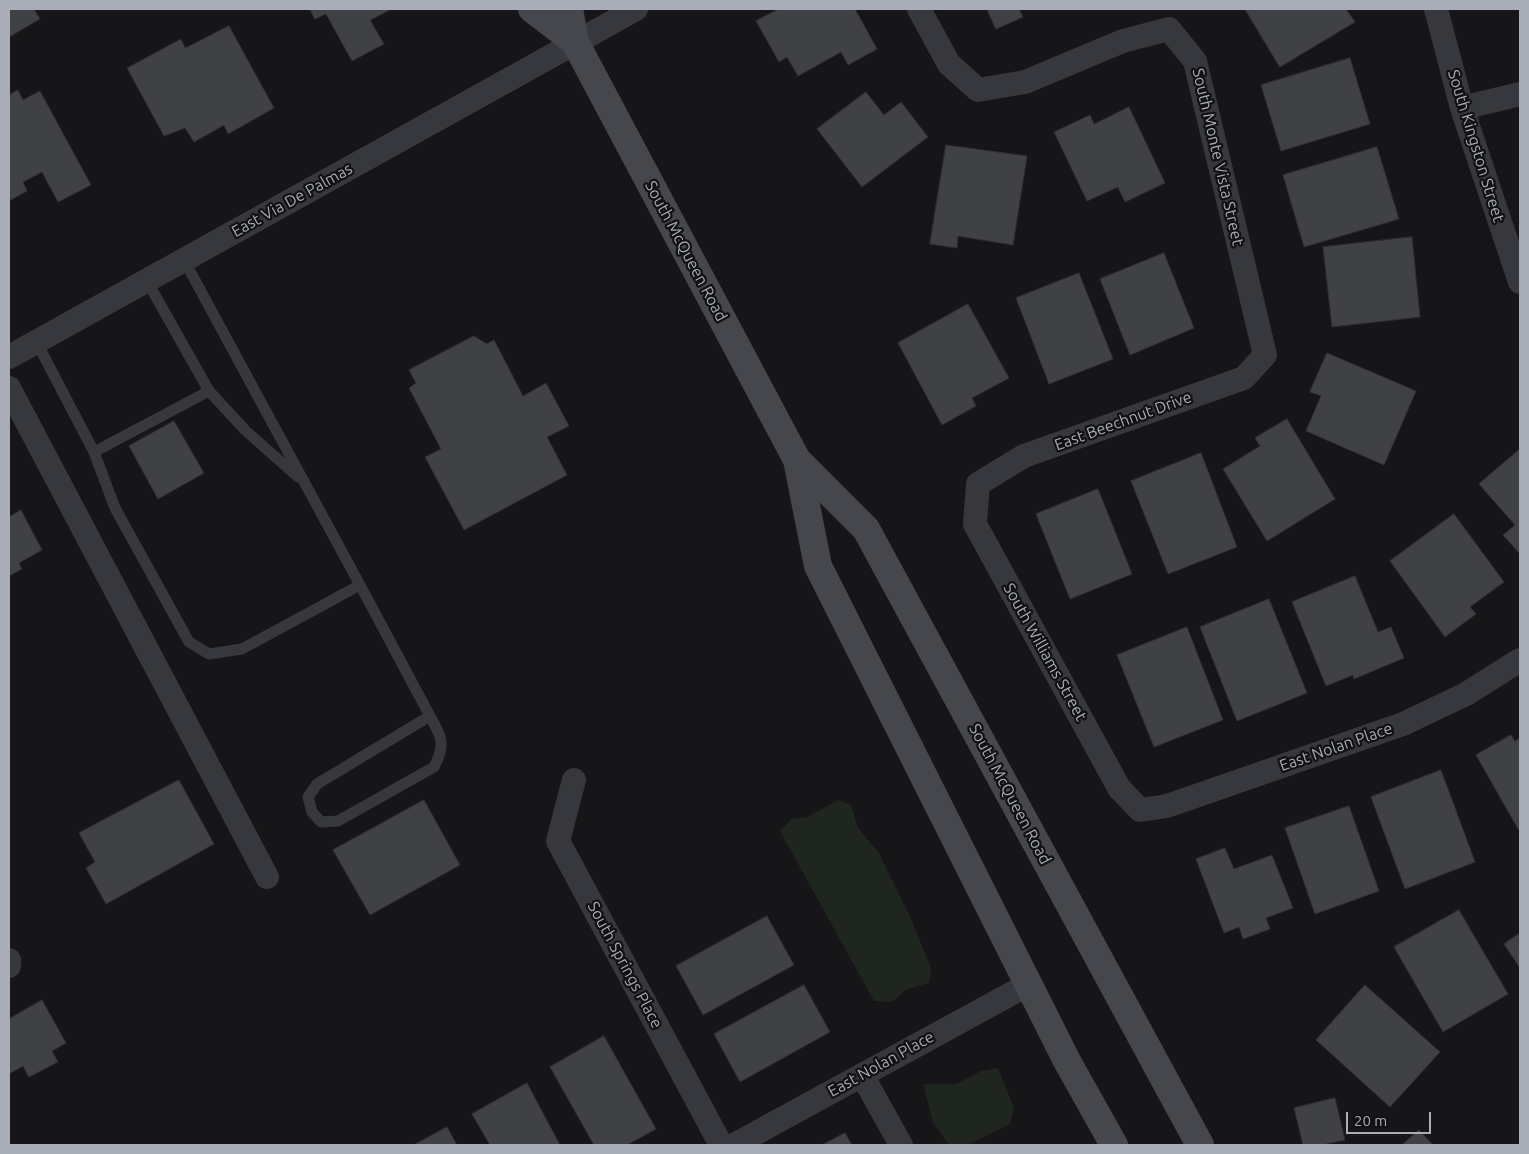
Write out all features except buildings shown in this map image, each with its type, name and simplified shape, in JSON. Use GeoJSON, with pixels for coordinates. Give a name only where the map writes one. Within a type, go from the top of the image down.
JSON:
{"type":"FeatureCollection","features":[{"type":"Feature","properties":{"kind":"main road","name":"South McQueen Road"},"geometry":{"type":"LineString","coordinates":[[532,9],[575,42]]}},
{"type":"Feature","properties":{"kind":"main road","name":"South McQueen Road"},"geometry":{"type":"LineString","coordinates":[[569,9],[575,42],[796,460],[818,566],[1067,1061],[1114,1145]]}},
{"type":"Feature","properties":{"kind":"main road","name":"South McQueen Road"},"geometry":{"type":"LineString","coordinates":[[796,460],[866,529],[1200,1145]]}},
{"type":"Feature","properties":{"kind":"street","name":"East Via De Palmas"},"geometry":{"type":"LineString","coordinates":[[9,357],[636,9]]}},
{"type":"Feature","properties":{"kind":"street","name":"South Monte Vista Street"},"geometry":{"type":"LineString","coordinates":[[919,9],[949,64],[978,90],[1025,82],[1123,41],[1168,29],[1195,61],[1265,354]]}},
{"type":"Feature","properties":{"kind":"street","name":"South Kingston Street"},"geometry":{"type":"LineString","coordinates":[[1436,9],[1462,108],[1520,282]]}},
{"type":"Feature","properties":{"kind":"street"},"geometry":{"type":"LineString","coordinates":[[1462,108],[1520,94]]}},
{"type":"Feature","properties":{"kind":"street","name":"East Beechnut Drive"},"geometry":{"type":"LineString","coordinates":[[978,484],[1024,456],[1244,378],[1265,354]]}},
{"type":"Feature","properties":{"kind":"street"},"geometry":{"type":"LineString","coordinates":[[9,388],[267,877]]}},
{"type":"Feature","properties":{"kind":"street","name":"South Williams Street"},"geometry":{"type":"LineString","coordinates":[[978,484],[975,524],[1119,788],[1140,810]]}},
{"type":"Feature","properties":{"kind":"street","name":"East Nolan Place"},"geometry":{"type":"LineString","coordinates":[[1140,810],[1167,806],[1403,724],[1466,694],[1520,660]]}},
{"type":"Feature","properties":{"kind":"street","name":"South Springs Place"},"geometry":{"type":"LineString","coordinates":[[574,780],[558,841],[721,1145]]}},
{"type":"Feature","properties":{"kind":"street","name":"East Nolan Place"},"geometry":{"type":"LineString","coordinates":[[734,1145],[1028,984]]}},
{"type":"Feature","properties":{"kind":"street"},"geometry":{"type":"LineString","coordinates":[[862,1075],[901,1145]]}},
{"type":"Feature","properties":{"kind":"lane"},"geometry":{"type":"LineString","coordinates":[[184,260],[440,734],[442,751],[434,766],[338,821],[321,822],[312,812],[308,797],[317,784],[430,716]]}},
{"type":"Feature","properties":{"kind":"lane"},"geometry":{"type":"LineString","coordinates":[[148,281],[210,391],[245,430],[305,483]]}},
{"type":"Feature","properties":{"kind":"lane"},"geometry":{"type":"LineString","coordinates":[[36,341],[94,452],[115,508],[189,642],[209,654],[242,649],[360,585]]}},
{"type":"Feature","properties":{"kind":"lane"},"geometry":{"type":"LineString","coordinates":[[94,452],[210,391]]}},
{"type":"Feature","properties":{"kind":"shaded area"},"geometry":{"type":"Polygon","coordinates":[[[839,800],[851,805],[858,828],[879,853],[912,921],[931,968],[929,983],[907,989],[892,1002],[874,1001],[780,831],[791,819],[807,817],[839,800]]]}},
{"type":"Feature","properties":{"kind":"shaded area"},"geometry":{"type":"Polygon","coordinates":[[[998,1068],[1014,1108],[1010,1124],[967,1145],[949,1145],[933,1123],[923,1084],[956,1084],[981,1071],[998,1068]]]}}]}
